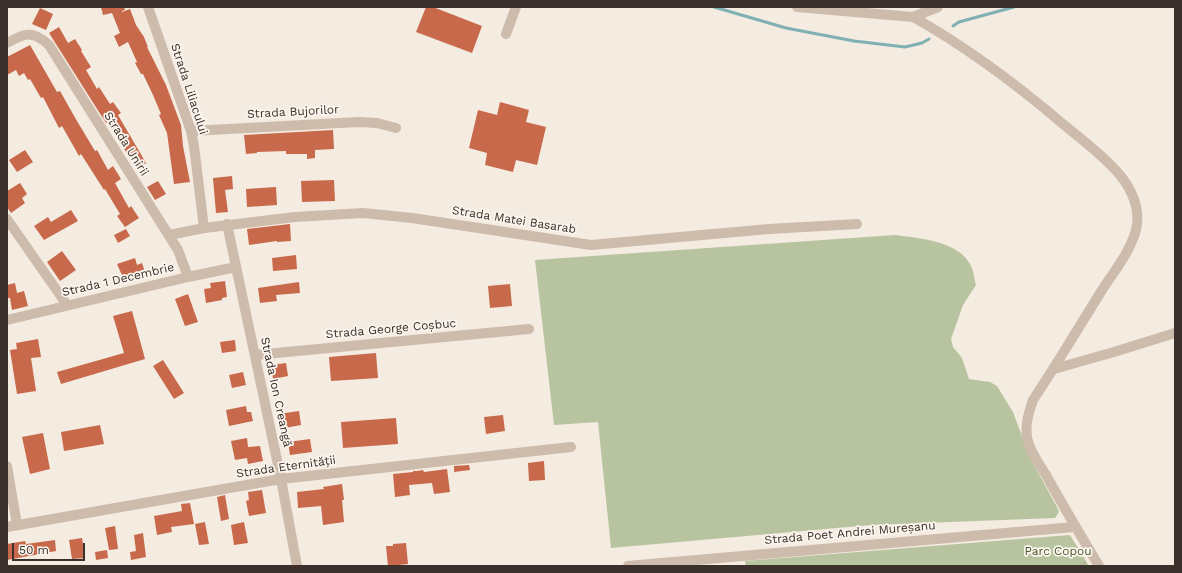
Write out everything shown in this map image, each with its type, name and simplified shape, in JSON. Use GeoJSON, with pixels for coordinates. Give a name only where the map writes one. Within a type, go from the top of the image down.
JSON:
{"type":"FeatureCollection","features":[{"type":"Feature","properties":{"kind":"street","name":"Strada Liliacului"},"geometry":{"type":"LineString","coordinates":[[148,7],[194,146],[204,228]]}},
{"type":"Feature","properties":{"kind":"street"},"geometry":{"type":"LineString","coordinates":[[506,34],[516,7]]}},
{"type":"Feature","properties":{"kind":"street"},"geometry":{"type":"LineString","coordinates":[[798,7],[913,17],[963,47],[1025,92],[1102,157],[1120,175],[1134,200],[1138,219],[1132,240],[1118,267],[1033,400],[1029,413],[1027,437],[1030,447],[1074,527],[1099,566]]}},
{"type":"Feature","properties":{"kind":"street"},"geometry":{"type":"LineString","coordinates":[[913,17],[938,7]]}},
{"type":"Feature","properties":{"kind":"street","name":"Strada Unirii"},"geometry":{"type":"LineString","coordinates":[[7,43],[20,36],[31,35],[39,37],[49,45],[169,235],[182,258],[188,277]]}},
{"type":"Feature","properties":{"kind":"street","name":"Strada Bujorilor"},"geometry":{"type":"LineString","coordinates":[[190,131],[359,122],[377,123],[396,128]]}},
{"type":"Feature","properties":{"kind":"street","name":"Strada Matei Basarab"},"geometry":{"type":"LineString","coordinates":[[169,235],[227,224],[295,216],[345,213],[380,214],[591,245],[769,229],[857,224]]}},
{"type":"Feature","properties":{"kind":"street"},"geometry":{"type":"LineString","coordinates":[[7,219],[66,306]]}},
{"type":"Feature","properties":{"kind":"street","name":"Strada Ion Creangă"},"geometry":{"type":"LineString","coordinates":[[227,224],[281,479],[297,566]]}},
{"type":"Feature","properties":{"kind":"street","name":"Strada 1 Decembrie"},"geometry":{"type":"LineString","coordinates":[[7,320],[236,267]]}},
{"type":"Feature","properties":{"kind":"street","name":"Strada George Coșbuc"},"geometry":{"type":"LineString","coordinates":[[255,355],[529,329]]}},
{"type":"Feature","properties":{"kind":"street"},"geometry":{"type":"LineString","coordinates":[[1054,369],[1099,357],[1175,333]]}},
{"type":"Feature","properties":{"kind":"street","name":"Strada Eternității"},"geometry":{"type":"LineString","coordinates":[[7,527],[281,479],[570,447]]}},
{"type":"Feature","properties":{"kind":"street"},"geometry":{"type":"LineString","coordinates":[[7,466],[17,525]]}},
{"type":"Feature","properties":{"kind":"street","name":"Strada Poet Andrei Mureșanu"},"geometry":{"type":"LineString","coordinates":[[628,566],[1074,527]]}},
{"type":"Feature","properties":{"kind":"green space"},"geometry":{"type":"Polygon","coordinates":[[[895,235],[937,242],[956,250],[964,256],[970,264],[976,285],[963,305],[951,339],[953,347],[962,358],[969,379],[990,382],[997,386],[1013,412],[1030,458],[1059,512],[1055,518],[871,525],[611,548],[598,422],[554,425],[535,260],[895,235]]]}},
{"type":"Feature","properties":{"kind":"green space","name":"Parc Copou"},"geometry":{"type":"Polygon","coordinates":[[[1070,535],[1089,566],[746,566],[745,561],[1070,535]]]}},
{"type":"Feature","properties":{"kind":"building"},"geometry":{"type":"Polygon","coordinates":[[[101,7],[124,7],[125,10],[122,12],[130,9],[136,25],[144,37],[147,47],[166,85],[181,125],[183,146],[190,182],[174,184],[167,133],[159,115],[161,114],[143,74],[141,74],[135,63],[137,62],[128,42],[119,47],[114,36],[120,33],[112,13],[103,15],[101,7]]]}},
{"type":"Feature","properties":{"kind":"building"},"geometry":{"type":"Polygon","coordinates":[[[426,7],[433,7],[482,26],[472,53],[416,32],[426,7]]]}},
{"type":"Feature","properties":{"kind":"building"},"geometry":{"type":"Polygon","coordinates":[[[40,8],[53,14],[46,30],[32,24],[40,8]]]}},
{"type":"Feature","properties":{"kind":"building"},"geometry":{"type":"Polygon","coordinates":[[[59,27],[68,43],[75,39],[91,67],[86,70],[97,89],[99,87],[110,104],[113,102],[121,113],[118,115],[146,163],[136,169],[108,121],[106,123],[49,33],[59,27]]]}},
{"type":"Feature","properties":{"kind":"building"},"geometry":{"type":"Polygon","coordinates":[[[30,45],[57,92],[60,91],[95,151],[97,150],[108,170],[113,166],[121,179],[115,183],[129,208],[131,206],[139,218],[125,227],[117,216],[120,214],[105,189],[104,190],[81,154],[79,156],[62,126],[59,128],[43,97],[41,98],[30,79],[28,80],[24,73],[19,76],[16,70],[7,75],[7,57],[30,45]]]}},
{"type":"Feature","properties":{"kind":"building"},"geometry":{"type":"Polygon","coordinates":[[[500,102],[529,110],[526,122],[546,127],[537,165],[516,160],[513,172],[485,165],[487,153],[469,148],[478,110],[497,115],[500,102]]]}},
{"type":"Feature","properties":{"kind":"building"},"geometry":{"type":"Polygon","coordinates":[[[333,130],[334,149],[315,150],[315,158],[307,159],[307,154],[286,154],[286,151],[246,154],[244,135],[333,130]]]}},
{"type":"Feature","properties":{"kind":"building"},"geometry":{"type":"Polygon","coordinates":[[[25,150],[33,162],[17,172],[9,160],[25,150]]]}},
{"type":"Feature","properties":{"kind":"building"},"geometry":{"type":"Polygon","coordinates":[[[232,176],[233,189],[225,190],[228,212],[216,213],[213,178],[232,176]]]}},
{"type":"Feature","properties":{"kind":"building"},"geometry":{"type":"Polygon","coordinates":[[[334,180],[335,201],[302,202],[301,181],[334,180]]]}},
{"type":"Feature","properties":{"kind":"building"},"geometry":{"type":"Polygon","coordinates":[[[158,181],[166,194],[155,200],[147,187],[158,181]]]}},
{"type":"Feature","properties":{"kind":"building"},"geometry":{"type":"Polygon","coordinates":[[[20,183],[27,194],[22,198],[25,203],[11,213],[7,207],[7,191],[20,183]]]}},
{"type":"Feature","properties":{"kind":"building"},"geometry":{"type":"Polygon","coordinates":[[[276,187],[277,205],[247,207],[246,189],[276,187]]]}},
{"type":"Feature","properties":{"kind":"building"},"geometry":{"type":"Polygon","coordinates":[[[71,210],[78,221],[44,240],[34,226],[48,217],[51,222],[71,210]]]}},
{"type":"Feature","properties":{"kind":"building"},"geometry":{"type":"Polygon","coordinates":[[[290,224],[291,241],[277,241],[249,245],[247,229],[290,224]]]}},
{"type":"Feature","properties":{"kind":"building"},"geometry":{"type":"Polygon","coordinates":[[[126,229],[130,236],[118,243],[114,235],[126,229]]]}},
{"type":"Feature","properties":{"kind":"building"},"geometry":{"type":"Polygon","coordinates":[[[62,251],[76,270],[60,281],[47,262],[62,251]]]}},
{"type":"Feature","properties":{"kind":"building"},"geometry":{"type":"Polygon","coordinates":[[[296,255],[297,269],[273,271],[272,258],[296,255]]]}},
{"type":"Feature","properties":{"kind":"building"},"geometry":{"type":"Polygon","coordinates":[[[135,258],[137,265],[142,263],[146,275],[125,282],[117,264],[135,258]]]}},
{"type":"Feature","properties":{"kind":"building"},"geometry":{"type":"Polygon","coordinates":[[[225,281],[227,297],[222,298],[222,300],[206,303],[204,289],[211,288],[210,283],[225,281]]]}},
{"type":"Feature","properties":{"kind":"building"},"geometry":{"type":"Polygon","coordinates":[[[299,282],[300,293],[276,295],[277,301],[260,303],[258,288],[299,282]]]}},
{"type":"Feature","properties":{"kind":"building"},"geometry":{"type":"Polygon","coordinates":[[[15,283],[17,293],[24,291],[28,306],[12,310],[10,298],[7,298],[7,285],[15,283]]]}},
{"type":"Feature","properties":{"kind":"building"},"geometry":{"type":"Polygon","coordinates":[[[510,284],[512,306],[490,308],[488,286],[510,284]]]}},
{"type":"Feature","properties":{"kind":"building"},"geometry":{"type":"Polygon","coordinates":[[[188,294],[198,322],[185,326],[175,299],[188,294]]]}},
{"type":"Feature","properties":{"kind":"building"},"geometry":{"type":"Polygon","coordinates":[[[132,311],[145,359],[61,384],[57,372],[124,353],[113,316],[132,311]]]}},
{"type":"Feature","properties":{"kind":"building"},"geometry":{"type":"Polygon","coordinates":[[[38,339],[41,357],[31,358],[36,391],[17,394],[10,350],[17,349],[16,343],[38,339]]]}},
{"type":"Feature","properties":{"kind":"building"},"geometry":{"type":"Polygon","coordinates":[[[235,340],[236,351],[222,353],[220,342],[235,340]]]}},
{"type":"Feature","properties":{"kind":"building"},"geometry":{"type":"Polygon","coordinates":[[[376,353],[378,378],[331,381],[329,357],[376,353]]]}},
{"type":"Feature","properties":{"kind":"building"},"geometry":{"type":"Polygon","coordinates":[[[163,360],[184,393],[174,399],[153,366],[163,360]]]}},
{"type":"Feature","properties":{"kind":"building"},"geometry":{"type":"Polygon","coordinates":[[[286,363],[288,376],[273,379],[271,365],[286,363]]]}},
{"type":"Feature","properties":{"kind":"building"},"geometry":{"type":"Polygon","coordinates":[[[243,372],[246,385],[232,388],[229,375],[243,372]]]}},
{"type":"Feature","properties":{"kind":"building"},"geometry":{"type":"Polygon","coordinates":[[[246,406],[247,412],[251,412],[253,421],[229,426],[226,410],[246,406]]]}},
{"type":"Feature","properties":{"kind":"building"},"geometry":{"type":"Polygon","coordinates":[[[299,411],[301,425],[285,428],[284,426],[281,427],[279,414],[299,411]]]}},
{"type":"Feature","properties":{"kind":"building"},"geometry":{"type":"Polygon","coordinates":[[[503,415],[505,431],[486,434],[484,417],[503,415]]]}},
{"type":"Feature","properties":{"kind":"building"},"geometry":{"type":"Polygon","coordinates":[[[396,418],[398,444],[343,448],[341,422],[396,418]]]}},
{"type":"Feature","properties":{"kind":"building"},"geometry":{"type":"Polygon","coordinates":[[[100,425],[104,444],[64,451],[61,432],[100,425]]]}},
{"type":"Feature","properties":{"kind":"building"},"geometry":{"type":"Polygon","coordinates":[[[43,433],[50,469],[30,474],[22,437],[43,433]]]}},
{"type":"Feature","properties":{"kind":"building"},"geometry":{"type":"Polygon","coordinates":[[[247,438],[248,447],[260,446],[263,461],[248,464],[247,458],[235,460],[231,441],[247,438]]]}},
{"type":"Feature","properties":{"kind":"building"},"geometry":{"type":"Polygon","coordinates":[[[310,439],[312,452],[290,455],[288,442],[310,439]]]}},
{"type":"Feature","properties":{"kind":"building"},"geometry":{"type":"Polygon","coordinates":[[[544,461],[545,480],[529,481],[528,463],[544,461]]]}},
{"type":"Feature","properties":{"kind":"building"},"geometry":{"type":"Polygon","coordinates":[[[469,465],[470,470],[454,472],[454,466],[469,465]]]}},
{"type":"Feature","properties":{"kind":"building"},"geometry":{"type":"Polygon","coordinates":[[[447,469],[450,492],[434,494],[432,483],[409,485],[410,495],[395,497],[393,474],[423,470],[424,472],[447,469]]]}},
{"type":"Feature","properties":{"kind":"building"},"geometry":{"type":"Polygon","coordinates":[[[342,484],[344,522],[323,525],[321,506],[298,508],[297,492],[324,489],[323,487],[342,484]]]}},
{"type":"Feature","properties":{"kind":"building"},"geometry":{"type":"Polygon","coordinates":[[[262,490],[266,513],[249,516],[246,501],[249,500],[248,492],[262,490]]]}},
{"type":"Feature","properties":{"kind":"building"},"geometry":{"type":"Polygon","coordinates":[[[225,495],[229,519],[221,521],[217,497],[225,495]]]}},
{"type":"Feature","properties":{"kind":"building"},"geometry":{"type":"Polygon","coordinates":[[[190,503],[194,524],[171,527],[172,532],[157,535],[154,516],[182,511],[181,504],[190,503]]]}},
{"type":"Feature","properties":{"kind":"building"},"geometry":{"type":"Polygon","coordinates":[[[205,522],[209,544],[199,545],[195,524],[205,522]]]}},
{"type":"Feature","properties":{"kind":"building"},"geometry":{"type":"Polygon","coordinates":[[[244,522],[248,543],[234,545],[231,525],[244,522]]]}},
{"type":"Feature","properties":{"kind":"building"},"geometry":{"type":"Polygon","coordinates":[[[115,526],[118,549],[109,550],[105,528],[115,526]]]}},
{"type":"Feature","properties":{"kind":"building"},"geometry":{"type":"Polygon","coordinates":[[[143,533],[146,557],[131,560],[130,552],[136,551],[134,535],[143,533]]]}},
{"type":"Feature","properties":{"kind":"building"},"geometry":{"type":"Polygon","coordinates":[[[82,538],[85,558],[72,559],[69,540],[82,538]]]}},
{"type":"Feature","properties":{"kind":"building"},"geometry":{"type":"Polygon","coordinates":[[[55,540],[56,551],[7,560],[7,544],[25,541],[26,544],[55,540]]]}},
{"type":"Feature","properties":{"kind":"building"},"geometry":{"type":"Polygon","coordinates":[[[406,543],[408,564],[388,566],[386,546],[406,543]]]}},
{"type":"Feature","properties":{"kind":"building"},"geometry":{"type":"Polygon","coordinates":[[[107,550],[108,558],[96,560],[95,552],[107,550]]]}},
{"type":"Feature","properties":{"kind":"waterway"},"geometry":{"type":"LineString","coordinates":[[714,7],[786,28],[854,41],[905,47],[922,43],[929,39]]}},
{"type":"Feature","properties":{"kind":"waterway"},"geometry":{"type":"LineString","coordinates":[[953,26],[959,22],[1014,7]]}}]}
